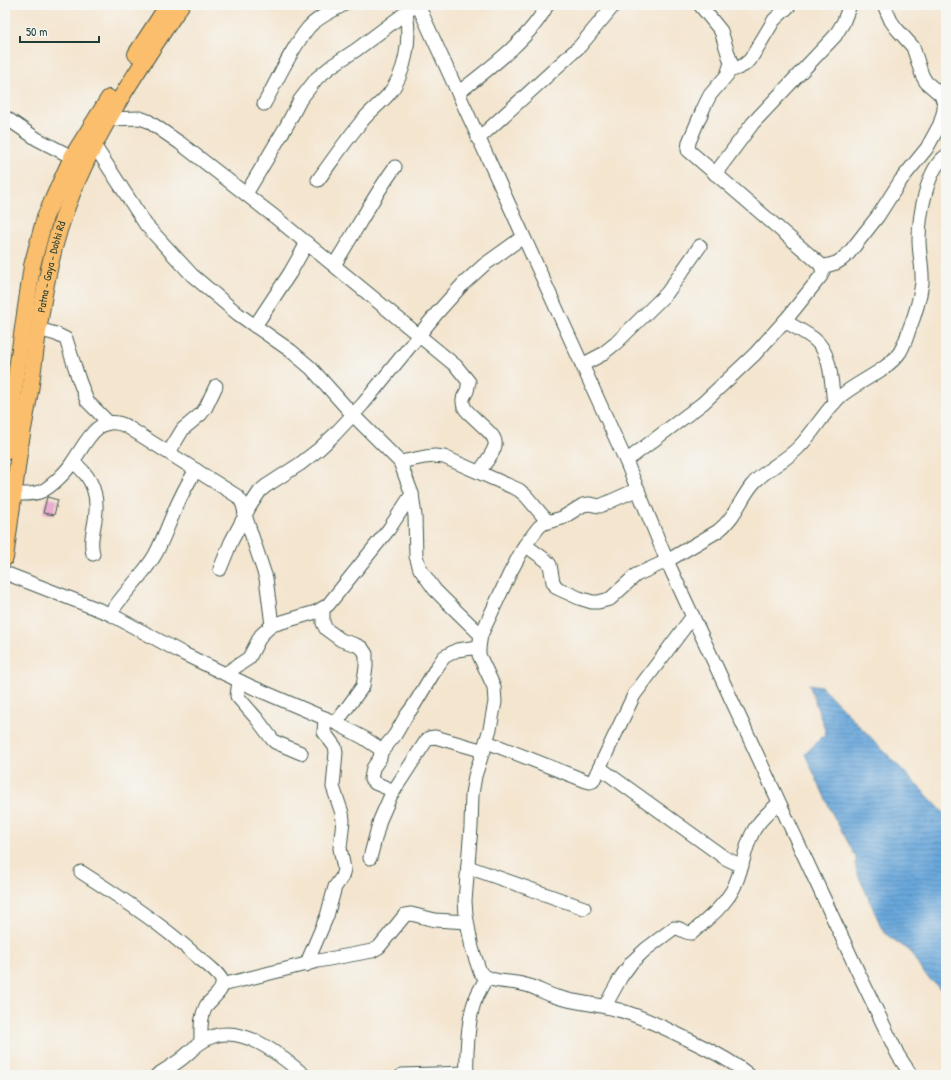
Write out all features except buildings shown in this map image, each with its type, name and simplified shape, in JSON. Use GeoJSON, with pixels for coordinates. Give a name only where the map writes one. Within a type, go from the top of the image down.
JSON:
{"type":"FeatureCollection","features":[{"type":"Feature","properties":{"kind":"main road","name":"Patna - Gaya - Dobhi Rd"},"geometry":{"type":"LineString","coordinates":[[5,452],[32,266],[45,218],[72,157],[152,28],[168,5]]}},
{"type":"Feature","properties":{"kind":"main road","name":"Patna - Gaya - Dobhi Rd"},"geometry":{"type":"LineString","coordinates":[[5,552],[38,329],[50,262],[58,230],[82,170],[108,119],[148,54],[181,5]]}},
{"type":"Feature","properties":{"kind":"street"},"geometry":{"type":"LineString","coordinates":[[264,104],[293,52],[310,26],[326,14],[343,5]]}},
{"type":"Feature","properties":{"kind":"street"},"geometry":{"type":"LineString","coordinates":[[458,93],[510,50],[543,14],[547,5]]}},
{"type":"Feature","properties":{"kind":"street"},"geometry":{"type":"LineString","coordinates":[[478,139],[580,46],[614,5]]}},
{"type":"Feature","properties":{"kind":"street"},"geometry":{"type":"LineString","coordinates":[[700,5],[721,31],[730,59],[729,71]]}},
{"type":"Feature","properties":{"kind":"street"},"geometry":{"type":"LineString","coordinates":[[626,461],[703,403],[755,354],[785,321],[821,276],[823,271],[822,267],[687,148],[707,100],[729,71],[744,65],[750,60],[774,20],[790,5]]}},
{"type":"Feature","properties":{"kind":"street"},"geometry":{"type":"LineString","coordinates":[[716,174],[753,123],[835,36],[844,23],[850,5]]}},
{"type":"Feature","properties":{"kind":"street"},"geometry":{"type":"LineString","coordinates":[[822,267],[841,260],[854,247],[878,216],[902,180],[928,148],[940,124],[944,110],[941,95],[926,82],[922,75],[913,47],[891,21],[884,5]]}},
{"type":"Feature","properties":{"kind":"street"},"geometry":{"type":"LineString","coordinates":[[246,194],[300,100],[317,78],[332,64],[356,50],[413,8]]}},
{"type":"Feature","properties":{"kind":"street"},"geometry":{"type":"LineString","coordinates":[[413,8],[458,93],[626,461],[667,561],[859,974],[898,1055],[911,1075]]}},
{"type":"Feature","properties":{"kind":"street"},"geometry":{"type":"LineString","coordinates":[[318,180],[362,121],[387,96],[396,82],[404,64],[408,24],[413,8]]}},
{"type":"Feature","properties":{"kind":"street"},"geometry":{"type":"LineString","coordinates":[[5,118],[37,139],[72,157]]}},
{"type":"Feature","properties":{"kind":"street"},"geometry":{"type":"LineString","coordinates":[[108,119],[140,118],[148,121],[246,194],[456,366],[469,382],[462,401],[464,408],[496,440],[496,446],[493,452],[479,472]]}},
{"type":"Feature","properties":{"kind":"street"},"geometry":{"type":"LineString","coordinates":[[94,145],[125,190],[139,215],[164,245],[200,283],[255,326],[291,351],[311,368],[353,415],[400,462],[412,494],[415,516],[416,556],[420,569],[435,590],[480,641]]}},
{"type":"Feature","properties":{"kind":"street"},"geometry":{"type":"LineString","coordinates":[[525,545],[550,565],[553,582],[557,588],[592,602],[604,602],[610,599],[636,575],[667,561],[725,526],[752,485],[800,446],[834,403],[849,389],[882,369],[899,353],[905,342],[922,282],[919,240],[927,186],[940,161],[946,156]]}},
{"type":"Feature","properties":{"kind":"street"},"geometry":{"type":"LineString","coordinates":[[334,265],[351,240],[371,202],[395,167]]}},
{"type":"Feature","properties":{"kind":"street"},"geometry":{"type":"LineString","coordinates":[[220,569],[226,551],[256,496],[266,486],[300,464],[318,450],[353,415],[437,313],[473,274],[523,237]]}},
{"type":"Feature","properties":{"kind":"street"},"geometry":{"type":"LineString","coordinates":[[255,326],[290,273],[307,243]]}},
{"type":"Feature","properties":{"kind":"street"},"geometry":{"type":"LineString","coordinates":[[582,365],[602,355],[667,293],[700,246]]}},
{"type":"Feature","properties":{"kind":"street"},"geometry":{"type":"LineString","coordinates":[[785,321],[815,339],[824,349],[834,403]]}},
{"type":"Feature","properties":{"kind":"street"},"geometry":{"type":"LineString","coordinates":[[38,329],[56,334],[66,339],[87,401],[109,423]]}},
{"type":"Feature","properties":{"kind":"street"},"geometry":{"type":"LineString","coordinates":[[168,452],[183,429],[203,411],[216,386]]}},
{"type":"Feature","properties":{"kind":"street"},"geometry":{"type":"LineString","coordinates":[[14,494],[41,492],[68,468],[90,434],[99,427],[115,422],[126,426],[242,500],[245,515],[266,578],[272,625]]}},
{"type":"Feature","properties":{"kind":"street"},"geometry":{"type":"LineString","coordinates":[[400,462],[435,456],[450,459],[519,490],[548,522]]}},
{"type":"Feature","properties":{"kind":"street"},"geometry":{"type":"LineString","coordinates":[[73,462],[87,474],[95,494],[96,513],[91,537],[93,554]]}},
{"type":"Feature","properties":{"kind":"street"},"geometry":{"type":"LineString","coordinates":[[110,614],[121,597],[144,571],[156,554],[175,508],[196,470]]}},
{"type":"Feature","properties":{"kind":"street"},"geometry":{"type":"LineString","coordinates":[[638,489],[600,506],[589,504],[583,505],[562,518],[548,522],[539,527],[525,545],[504,584],[480,641],[479,655],[491,679],[495,693],[492,718],[475,776],[472,794],[466,891],[467,922],[472,948],[480,972],[486,977],[527,985],[564,999],[605,1006],[626,1012],[657,1024],[695,1043],[735,1071],[749,1075]]}},
{"type":"Feature","properties":{"kind":"street"},"geometry":{"type":"LineString","coordinates":[[225,674],[249,658],[261,635],[272,625],[324,609],[389,529],[412,494]]}},
{"type":"Feature","properties":{"kind":"street"},"geometry":{"type":"LineString","coordinates":[[5,573],[110,614],[239,681],[330,721],[372,742],[381,752]]}},
{"type":"Feature","properties":{"kind":"street"},"geometry":{"type":"LineString","coordinates":[[306,964],[327,916],[335,887],[342,877],[344,869],[340,848],[343,820],[333,787],[336,752],[324,732],[330,721],[363,686],[366,667],[366,654],[362,648],[341,640],[326,629],[323,623],[324,609]]}},
{"type":"Feature","properties":{"kind":"street"},"geometry":{"type":"LineString","coordinates":[[370,858],[380,820],[394,791],[429,738],[435,737],[485,746],[590,782],[595,779],[634,695],[693,616]]}},
{"type":"Feature","properties":{"kind":"street"},"geometry":{"type":"LineString","coordinates":[[394,791],[375,783],[372,779],[373,768],[380,758],[381,752],[395,735],[444,657],[480,641]]}},
{"type":"Feature","properties":{"kind":"street"},"geometry":{"type":"LineString","coordinates":[[239,681],[237,696],[272,739],[275,742],[301,753]]}},
{"type":"Feature","properties":{"kind":"street"},"geometry":{"type":"LineString","coordinates":[[600,768],[725,858],[742,866]]}},
{"type":"Feature","properties":{"kind":"street"},"geometry":{"type":"LineString","coordinates":[[605,1006],[621,977],[639,956],[674,928],[679,928],[692,933],[719,909],[732,890],[742,866],[754,829],[779,803]]}},
{"type":"Feature","properties":{"kind":"street"},"geometry":{"type":"LineString","coordinates":[[468,867],[584,908]]}},
{"type":"Feature","properties":{"kind":"street"},"geometry":{"type":"LineString","coordinates":[[81,872],[134,906],[164,929],[213,970],[222,981],[222,986]]}},
{"type":"Feature","properties":{"kind":"street"},"geometry":{"type":"LineString","coordinates":[[202,1042],[200,1029],[202,1014],[206,1006],[222,986],[306,964],[372,951],[379,946],[405,916],[411,914],[435,920],[467,922]]}},
{"type":"Feature","properties":{"kind":"street"},"geometry":{"type":"LineString","coordinates":[[402,1075],[467,1074],[467,1051],[472,1012],[476,996],[486,977]]}},
{"type":"Feature","properties":{"kind":"street"},"geometry":{"type":"LineString","coordinates":[[157,1075],[202,1042],[216,1035],[225,1034],[254,1040],[275,1052],[304,1075]]}},
{"type":"Feature","properties":{"kind":"water"},"geometry":{"type":"Polygon","coordinates":[[[809,684],[821,686],[946,815],[946,994],[923,973],[910,951],[884,933],[856,870],[856,857],[833,815],[805,754],[826,733],[809,684]]]}}]}
